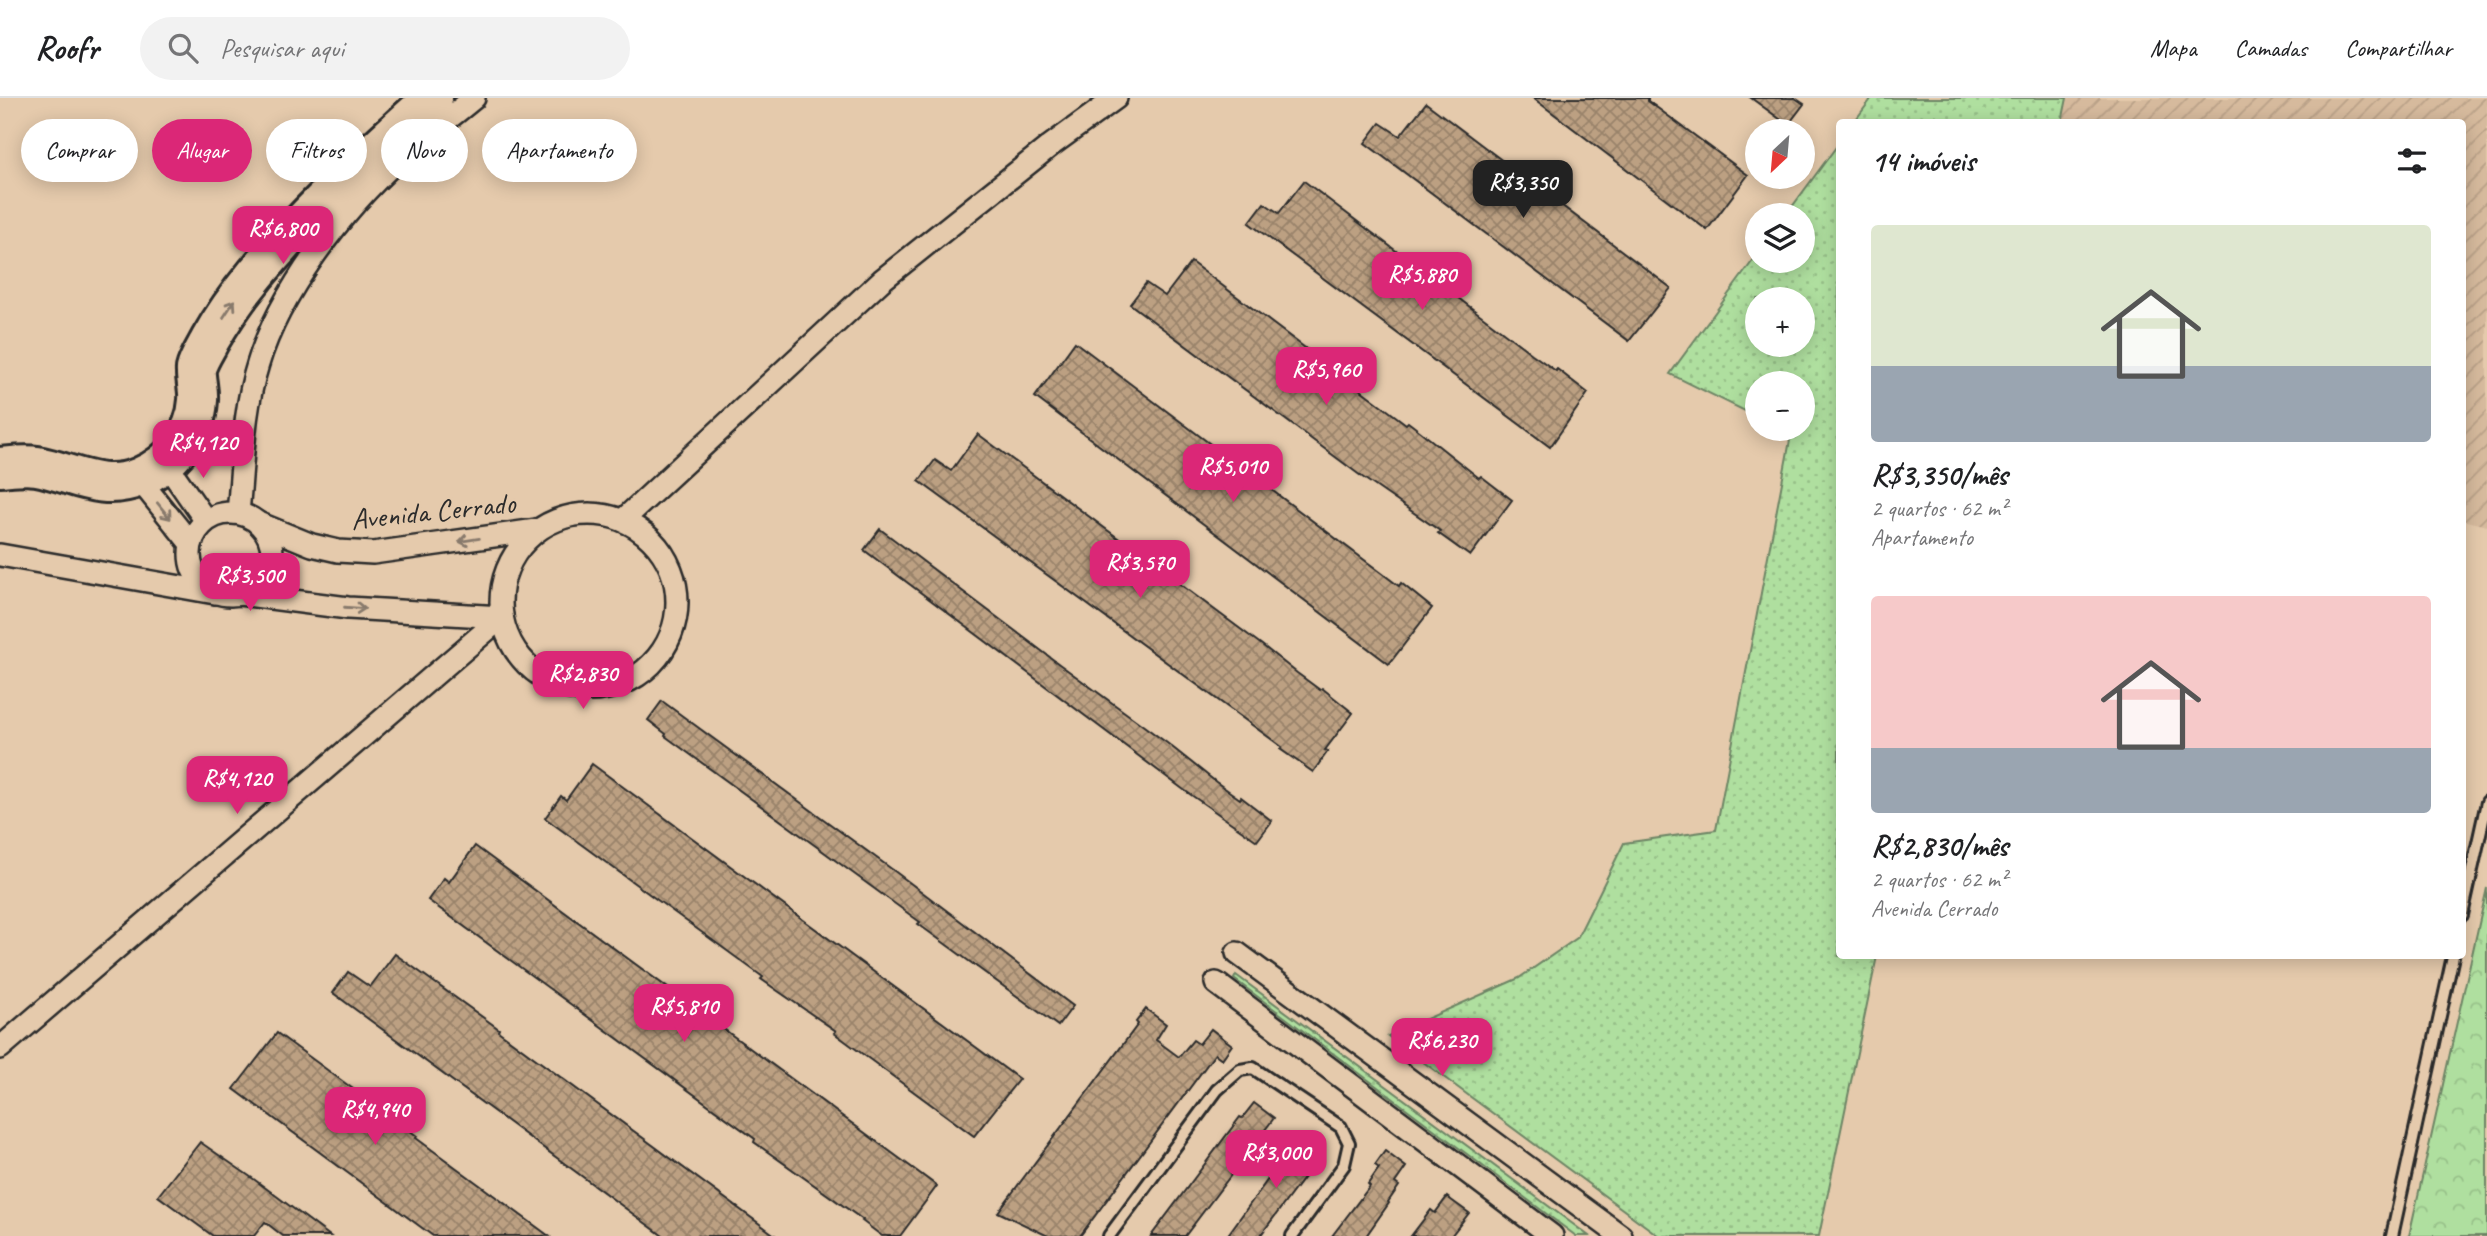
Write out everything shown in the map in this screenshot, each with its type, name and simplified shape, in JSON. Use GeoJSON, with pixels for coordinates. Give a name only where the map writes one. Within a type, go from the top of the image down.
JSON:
{"type":"FeatureCollection","features":[{"type":"Feature","properties":{"kind":"highway"},"geometry":{"type":"LineString","coordinates":[[0,467],[33,465],[58,470],[85,481],[110,484],[151,470],[183,442],[194,421],[199,388],[196,368],[231,304],[267,258],[360,163],[433,98]]}},
{"type":"Feature","properties":{"kind":"street"},"geometry":{"type":"LineString","coordinates":[[149,581],[172,579],[181,574],[187,568],[197,531],[206,521],[218,515],[238,513],[247,422],[258,364],[285,300],[328,238],[366,193],[398,159],[474,98]]}},
{"type":"Feature","properties":{"kind":"street"},"geometry":{"type":"LineString","coordinates":[[623,520],[882,280],[1050,146],[1116,98]]}},
{"type":"Feature","properties":{"kind":"street"},"geometry":{"type":"LineString","coordinates":[[151,470],[206,521]]}},
{"type":"Feature","properties":{"kind":"street"},"geometry":{"type":"LineString","coordinates":[[151,470],[190,551],[193,571],[201,583],[213,591],[232,595],[251,590],[269,571],[271,545],[258,523]]}},
{"type":"Feature","properties":{"kind":"street","name":"Avenida Cerrado"},"geometry":{"type":"LineString","coordinates":[[238,513],[312,545],[338,551],[373,553],[536,530]]}},
{"type":"Feature","properties":{"kind":"street","name":"Avenida Cerrado"},"geometry":{"type":"LineString","coordinates":[[593,513],[623,520],[649,536],[667,560],[676,586],[677,614],[669,641],[653,663],[631,680],[605,690],[577,690],[548,681],[524,663],[507,638],[499,608],[502,578],[515,551],[536,530],[563,516],[593,513]]}},
{"type":"Feature","properties":{"kind":"street"},"geometry":{"type":"LineString","coordinates":[[0,555],[232,595],[348,608],[502,617]]}},
{"type":"Feature","properties":{"kind":"street"},"geometry":{"type":"LineString","coordinates":[[0,1048],[502,617]]}},
{"type":"Feature","properties":{"kind":"street"},"geometry":{"type":"LineString","coordinates":[[1237,953],[1622,1236]]}},
{"type":"Feature","properties":{"kind":"street"},"geometry":{"type":"LineString","coordinates":[[1216,983],[1552,1236]]}},
{"type":"Feature","properties":{"kind":"lane"},"geometry":{"type":"LineString","coordinates":[[2466,897],[2487,802]]}},
{"type":"Feature","properties":{"kind":"lane"},"geometry":{"type":"LineString","coordinates":[[2392,1236],[2452,959]]}},
{"type":"Feature","properties":{"kind":"lane"},"geometry":{"type":"LineString","coordinates":[[1109,1236],[1217,1090],[1240,1070],[1254,1069],[1341,1127],[1349,1143],[1344,1165],[1292,1236]]}},
{"type":"Feature","properties":{"kind":"shaded area"},"geometry":{"type":"Polygon","coordinates":[[[2067,98],[2487,98],[2487,526],[2466,521],[2466,119],[2063,119],[2067,98]]]}},
{"type":"Feature","properties":{"kind":"green space"},"geometry":{"type":"Polygon","coordinates":[[[1872,98],[2067,98],[2063,119],[1856,119],[1872,98]]]}},
{"type":"Feature","properties":{"kind":"green space"},"geometry":{"type":"Polygon","coordinates":[[[1836,147],[1836,959],[1876,959],[1819,1236],[1659,1236],[1388,1036],[1519,978],[1577,938],[1624,843],[1716,830],[1790,441],[1815,441],[1815,371],[1745,371],[1745,411],[1670,374],[1745,271],[1815,273],[1815,203],[1795,203],[1805,189],[1815,189],[1815,176],[1836,147]]]}},
{"type":"Feature","properties":{"kind":"green space"},"geometry":{"type":"Polygon","coordinates":[[[2487,888],[2487,1236],[2409,1236],[2487,888]]]}},
{"type":"Feature","properties":{"kind":"green space"},"geometry":{"type":"Polygon","coordinates":[[[1236,975],[1589,1236],[1576,1236],[1234,979],[1236,975]]]}},
{"type":"Feature","properties":{"kind":"building"},"geometry":{"type":"Polygon","coordinates":[[[1533,98],[1648,98],[1648,101],[1745,173],[1745,179],[1707,230],[1533,98]]]}},
{"type":"Feature","properties":{"kind":"building"},"geometry":{"type":"Polygon","coordinates":[[[1751,98],[1795,98],[1804,104],[1793,119],[1780,119],[1751,98]]]}},
{"type":"Feature","properties":{"kind":"building"},"geometry":{"type":"Polygon","coordinates":[[[1426,103],[1671,288],[1629,341],[1365,143],[1380,123],[1400,136],[1426,103]]]}},
{"type":"Feature","properties":{"kind":"building"},"geometry":{"type":"Polygon","coordinates":[[[1304,181],[1532,354],[1588,393],[1550,447],[1249,223],[1264,203],[1279,213],[1304,181]]]}},
{"type":"Feature","properties":{"kind":"building"},"geometry":{"type":"Polygon","coordinates":[[[1191,262],[1512,500],[1470,556],[1438,533],[1440,531],[1365,479],[1130,304],[1146,283],[1165,296],[1191,262]]]}},
{"type":"Feature","properties":{"kind":"building"},"geometry":{"type":"Polygon","coordinates":[[[1075,342],[1432,608],[1389,664],[1035,397],[1075,342]]]}},
{"type":"Feature","properties":{"kind":"building"},"geometry":{"type":"Polygon","coordinates":[[[978,434],[1353,713],[1325,750],[1328,751],[1313,772],[919,481],[935,460],[951,471],[978,434]]]}},
{"type":"Feature","properties":{"kind":"building"},"geometry":{"type":"Polygon","coordinates":[[[880,529],[1216,782],[1272,821],[1257,841],[1184,790],[864,550],[880,529]]]}},
{"type":"Feature","properties":{"kind":"building"},"geometry":{"type":"Polygon","coordinates":[[[662,701],[1073,1006],[1058,1026],[665,736],[666,734],[648,720],[662,701]]]}},
{"type":"Feature","properties":{"kind":"building"},"geometry":{"type":"Polygon","coordinates":[[[592,764],[1019,1079],[974,1136],[834,1033],[836,1031],[761,979],[763,977],[545,818],[561,796],[566,800],[592,764]]]}},
{"type":"Feature","properties":{"kind":"building"},"geometry":{"type":"Polygon","coordinates":[[[475,846],[937,1186],[900,1236],[882,1236],[754,1142],[755,1139],[428,900],[444,878],[449,882],[475,846]]]}},
{"type":"Feature","properties":{"kind":"building"},"geometry":{"type":"Polygon","coordinates":[[[395,954],[776,1236],[663,1236],[333,993],[348,972],[370,987],[395,954]]]}},
{"type":"Feature","properties":{"kind":"building"},"geometry":{"type":"Polygon","coordinates":[[[1146,1009],[1166,1024],[1156,1040],[1179,1057],[1193,1040],[1199,1044],[1211,1029],[1232,1045],[1222,1059],[1215,1054],[1080,1236],[1048,1236],[998,1212],[1138,1024],[1136,1022],[1146,1009]]]}},
{"type":"Feature","properties":{"kind":"building"},"geometry":{"type":"Polygon","coordinates":[[[277,1033],[549,1236],[433,1236],[234,1089],[277,1033]]]}},
{"type":"Feature","properties":{"kind":"building"},"geometry":{"type":"Polygon","coordinates":[[[1254,1103],[1274,1118],[1185,1236],[1151,1236],[1240,1117],[1242,1118],[1254,1103]]]}},
{"type":"Feature","properties":{"kind":"building"},"geometry":{"type":"Polygon","coordinates":[[[1299,1136],[1320,1151],[1308,1167],[1310,1169],[1260,1236],[1227,1236],[1299,1136]]]}},
{"type":"Feature","properties":{"kind":"building"},"geometry":{"type":"Polygon","coordinates":[[[200,1142],[330,1236],[283,1236],[265,1222],[254,1236],[213,1236],[158,1196],[200,1142]]]}},
{"type":"Feature","properties":{"kind":"building"},"geometry":{"type":"Polygon","coordinates":[[[1385,1151],[1406,1167],[1395,1183],[1399,1186],[1389,1203],[1366,1236],[1332,1236],[1370,1186],[1368,1184],[1379,1168],[1375,1165],[1385,1151]]]}},
{"type":"Feature","properties":{"kind":"building"},"geometry":{"type":"Polygon","coordinates":[[[1447,1197],[1469,1213],[1451,1236],[1411,1236],[1431,1210],[1435,1213],[1447,1197]]]}}]}
